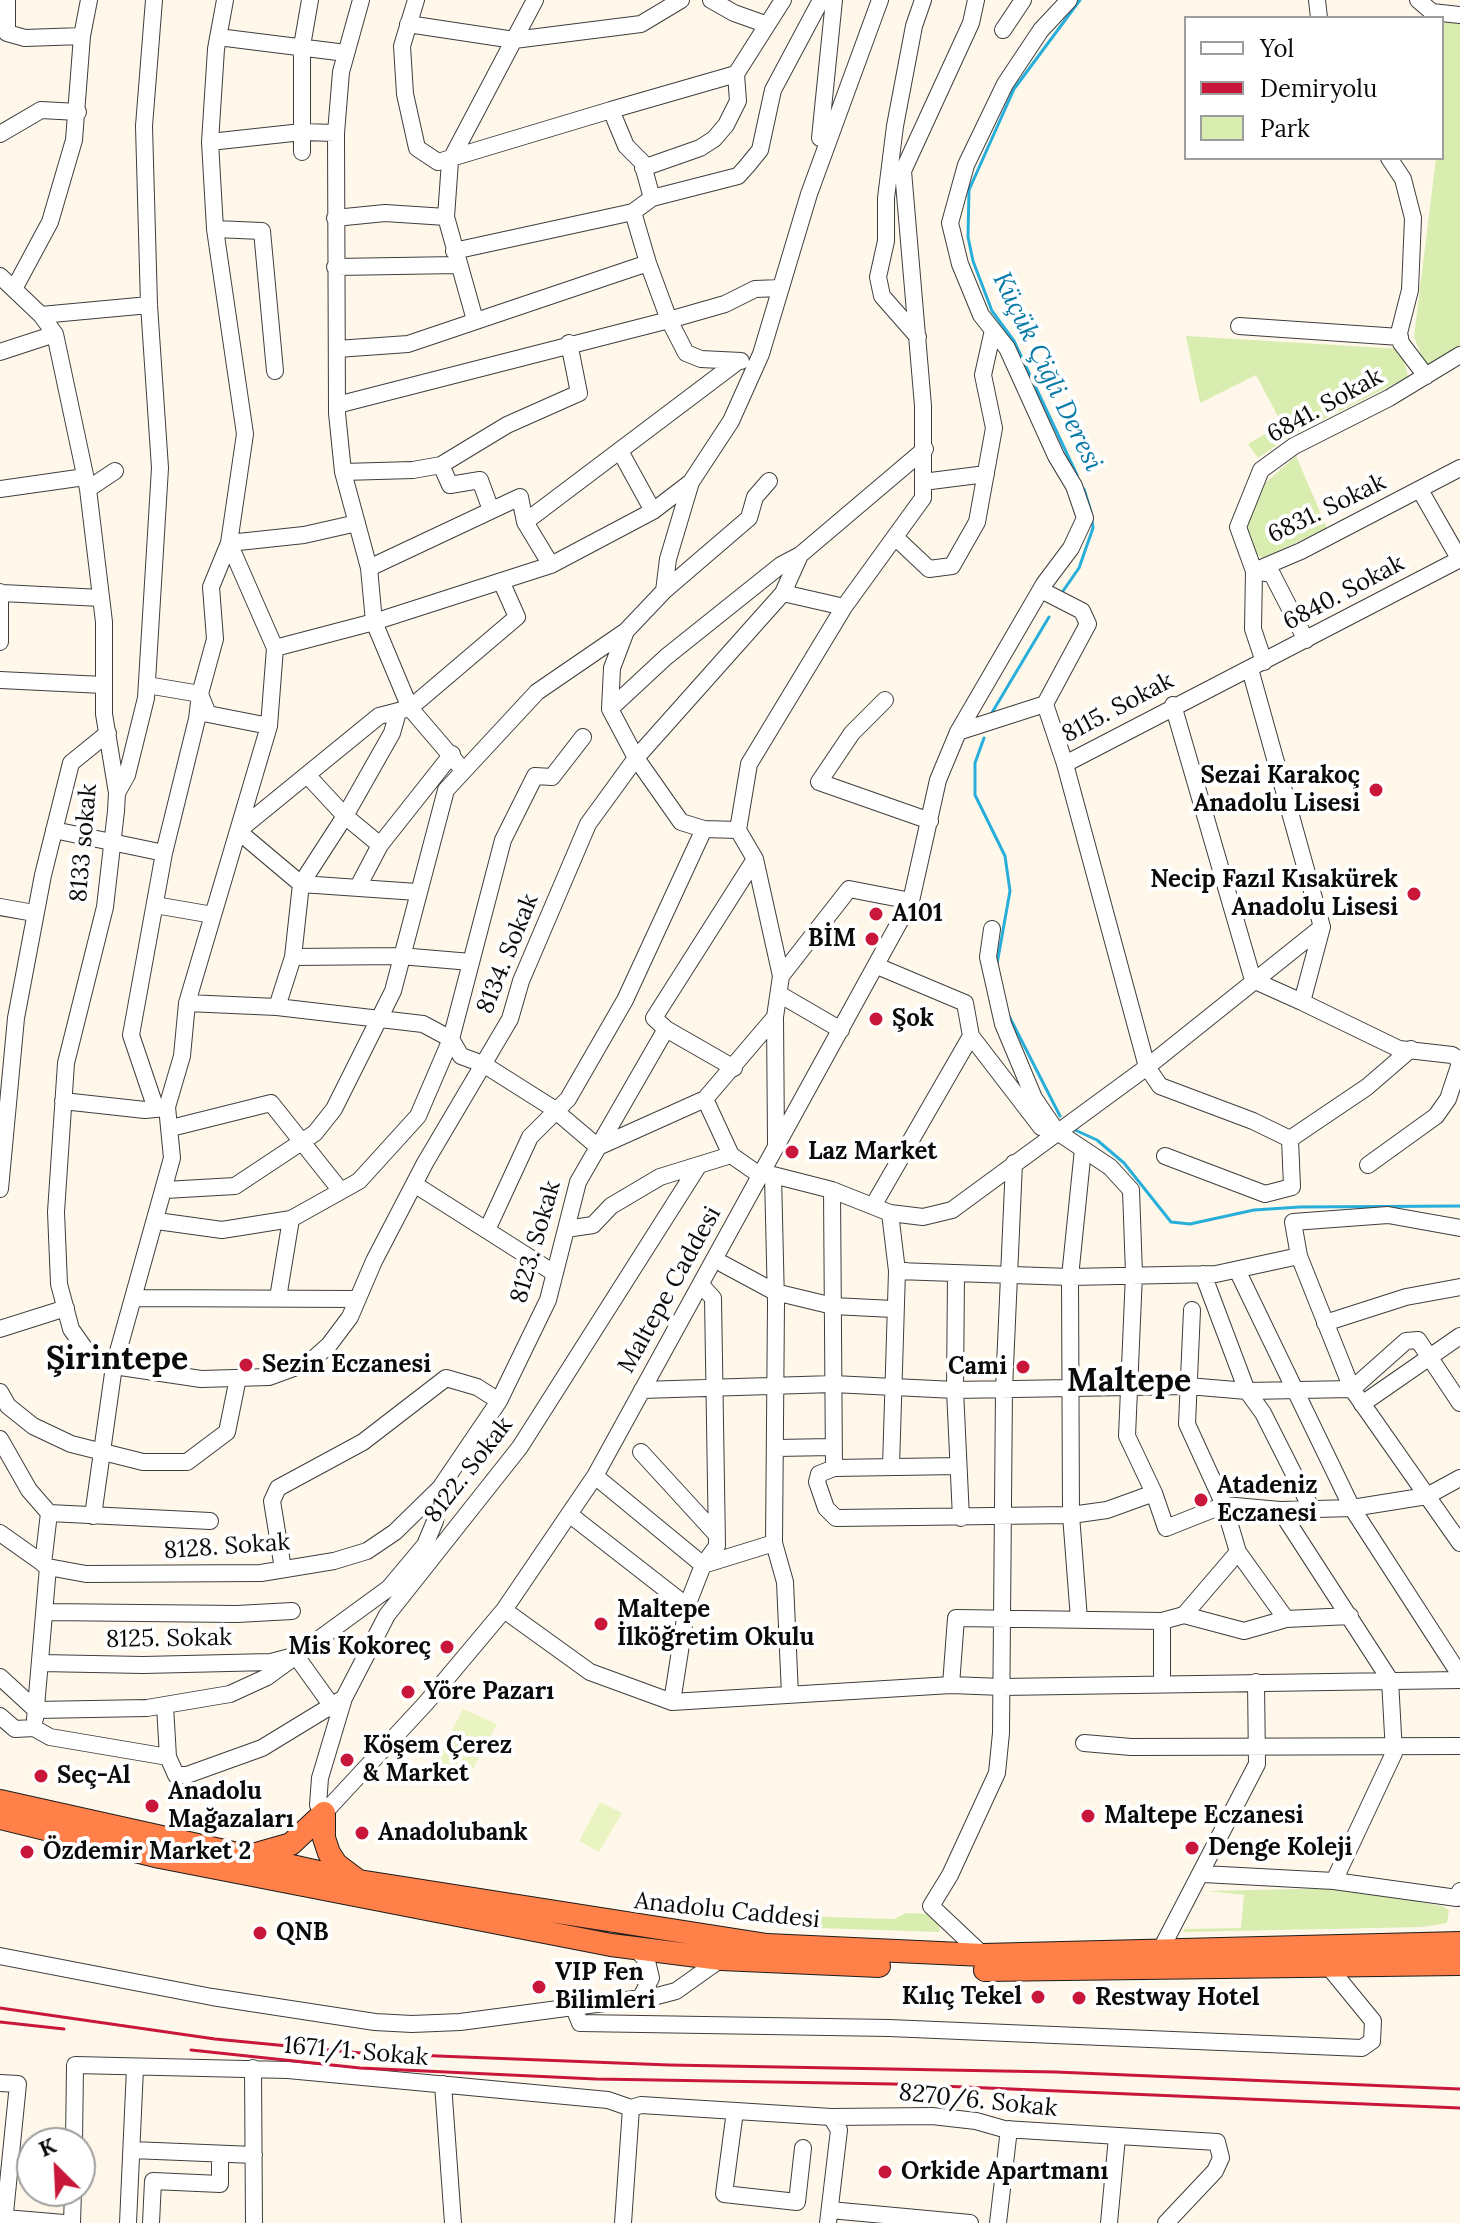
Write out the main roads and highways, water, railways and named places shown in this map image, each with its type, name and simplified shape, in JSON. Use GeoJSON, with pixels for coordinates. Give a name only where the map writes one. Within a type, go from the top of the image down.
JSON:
{"type":"FeatureCollection","features":[{"type":"Feature","properties":{"kind":"highway","name":"Anadolu Caddesi"},"geometry":{"type":"LineString","coordinates":[[0,1801],[285,1862],[636,1949],[721,1959],[986,1970],[1460,1964]]}},
{"type":"Feature","properties":{"kind":"highway"},"geometry":{"type":"LineString","coordinates":[[285,1862],[324,1813],[324,1838],[329,1853],[336,1864],[359,1881]]}},
{"type":"Feature","properties":{"kind":"highway","name":"Anadolu Caddesi"},"geometry":{"type":"LineString","coordinates":[[11,1821],[160,1857],[285,1862],[359,1881],[616,1924],[767,1945],[983,1955],[1375,1948],[1460,1943]]}},
{"type":"Feature","properties":{"kind":"highway"},"geometry":{"type":"LineString","coordinates":[[1375,1948],[1460,1929]]}},
{"type":"Feature","properties":{"kind":"waterway","name":"Küçük Çiğli Deresi"},"geometry":{"type":"LineString","coordinates":[[1077,475],[1014,341],[992,311],[973,261],[968,237],[969,190],[1014,89],[1080,0]]}},
{"type":"Feature","properties":{"kind":"waterway","name":"Küçük Çiğli Deresi"},"geometry":{"type":"LineString","coordinates":[[1084,489],[1091,512]]}},
{"type":"Feature","properties":{"kind":"waterway","name":"Küçük Çiğli Deresi"},"geometry":{"type":"LineString","coordinates":[[1063,591],[1079,568],[1093,528],[1092,520]]}},
{"type":"Feature","properties":{"kind":"waterway","name":"Küçük Çiğli Deresi"},"geometry":{"type":"LineString","coordinates":[[990,716],[1049,617]]}},
{"type":"Feature","properties":{"kind":"waterway","name":"Küçük Çiğli Deresi"},"geometry":{"type":"LineString","coordinates":[[984,738],[975,763],[975,795],[1005,856],[1010,891],[997,964]]}},
{"type":"Feature","properties":{"kind":"waterway","name":"Küçük Çiğli Deresi"},"geometry":{"type":"LineString","coordinates":[[1008,1014],[1060,1116]]}},
{"type":"Feature","properties":{"kind":"waterway","name":"Küçük Çiğli Deresi"},"geometry":{"type":"LineString","coordinates":[[1075,1130],[1097,1140],[1124,1163],[1171,1222],[1190,1224],[1254,1210],[1300,1207],[1460,1206]]}},
{"type":"Feature","properties":{"kind":"railway"},"geometry":{"type":"LineString","coordinates":[[0,2008],[215,2039],[361,2053],[669,2065],[1056,2072],[1460,2089]]}},
{"type":"Feature","properties":{"kind":"railway"},"geometry":{"type":"LineString","coordinates":[[0,2022],[64,2029]]}},
{"type":"Feature","properties":{"kind":"railway"},"geometry":{"type":"LineString","coordinates":[[191,2050],[360,2068],[596,2079],[893,2084],[1460,2108]]}},
{"type":"Feature","properties":{"kind":"place","name":"Sezai Karakoç Anadolu Lisesi"},"geometry":{"type":"Point","coordinates":[1376,790]}},
{"type":"Feature","properties":{"kind":"place","name":"Necip Fazıl Kısakürek Anadolu Lisesi"},"geometry":{"type":"Point","coordinates":[1414,894]}},
{"type":"Feature","properties":{"kind":"place","name":"A101"},"geometry":{"type":"Point","coordinates":[876,914]}},
{"type":"Feature","properties":{"kind":"place","name":"BİM"},"geometry":{"type":"Point","coordinates":[872,939]}},
{"type":"Feature","properties":{"kind":"place","name":"Şok"},"geometry":{"type":"Point","coordinates":[876,1019]}},
{"type":"Feature","properties":{"kind":"place","name":"Laz Market"},"geometry":{"type":"Point","coordinates":[792,1152]}},
{"type":"Feature","properties":{"kind":"place","name":"Sezin Eczanesi"},"geometry":{"type":"Point","coordinates":[246,1365]}},
{"type":"Feature","properties":{"kind":"place","name":"Cami"},"geometry":{"type":"Point","coordinates":[1023,1367]}},
{"type":"Feature","properties":{"kind":"place","name":"Atadeniz Eczanesi"},"geometry":{"type":"Point","coordinates":[1201,1500]}},
{"type":"Feature","properties":{"kind":"place","name":"Maltepe İlköğretim Okulu"},"geometry":{"type":"Point","coordinates":[601,1624]}},
{"type":"Feature","properties":{"kind":"place","name":"Mis Kokoreç"},"geometry":{"type":"Point","coordinates":[447,1647]}},
{"type":"Feature","properties":{"kind":"place","name":"Yöre Pazarı"},"geometry":{"type":"Point","coordinates":[408,1692]}},
{"type":"Feature","properties":{"kind":"place","name":"Köşem Çerez & Market"},"geometry":{"type":"Point","coordinates":[347,1760]}},
{"type":"Feature","properties":{"kind":"place","name":"Seç-Al"},"geometry":{"type":"Point","coordinates":[41,1776]}},
{"type":"Feature","properties":{"kind":"place","name":"Anadolu Mağazaları"},"geometry":{"type":"Point","coordinates":[152,1806]}},
{"type":"Feature","properties":{"kind":"place","name":"Maltepe Eczanesi"},"geometry":{"type":"Point","coordinates":[1088,1816]}},
{"type":"Feature","properties":{"kind":"place","name":"Anadolubank"},"geometry":{"type":"Point","coordinates":[362,1833]}},
{"type":"Feature","properties":{"kind":"place","name":"Denge Koleji"},"geometry":{"type":"Point","coordinates":[1192,1848]}},
{"type":"Feature","properties":{"kind":"place","name":"Özdemir Market 2"},"geometry":{"type":"Point","coordinates":[27,1852]}},
{"type":"Feature","properties":{"kind":"place","name":"QNB"},"geometry":{"type":"Point","coordinates":[260,1933]}},
{"type":"Feature","properties":{"kind":"place","name":"VIP Fen Bilimleri"},"geometry":{"type":"Point","coordinates":[539,1987]}},
{"type":"Feature","properties":{"kind":"place","name":"Kılıç Tekel"},"geometry":{"type":"Point","coordinates":[1038,1997]}},
{"type":"Feature","properties":{"kind":"place","name":"Restway Hotel"},"geometry":{"type":"Point","coordinates":[1079,1998]}},
{"type":"Feature","properties":{"kind":"place","name":"Orkide Apartmanı"},"geometry":{"type":"Point","coordinates":[885,2172]}},
{"type":"Feature","properties":{"kind":"district","name":"Şirintepe"},"geometry":{"type":"Point","coordinates":[117,1360]}},
{"type":"Feature","properties":{"kind":"district","name":"Maltepe"},"geometry":{"type":"Point","coordinates":[1129,1382]}}]}
